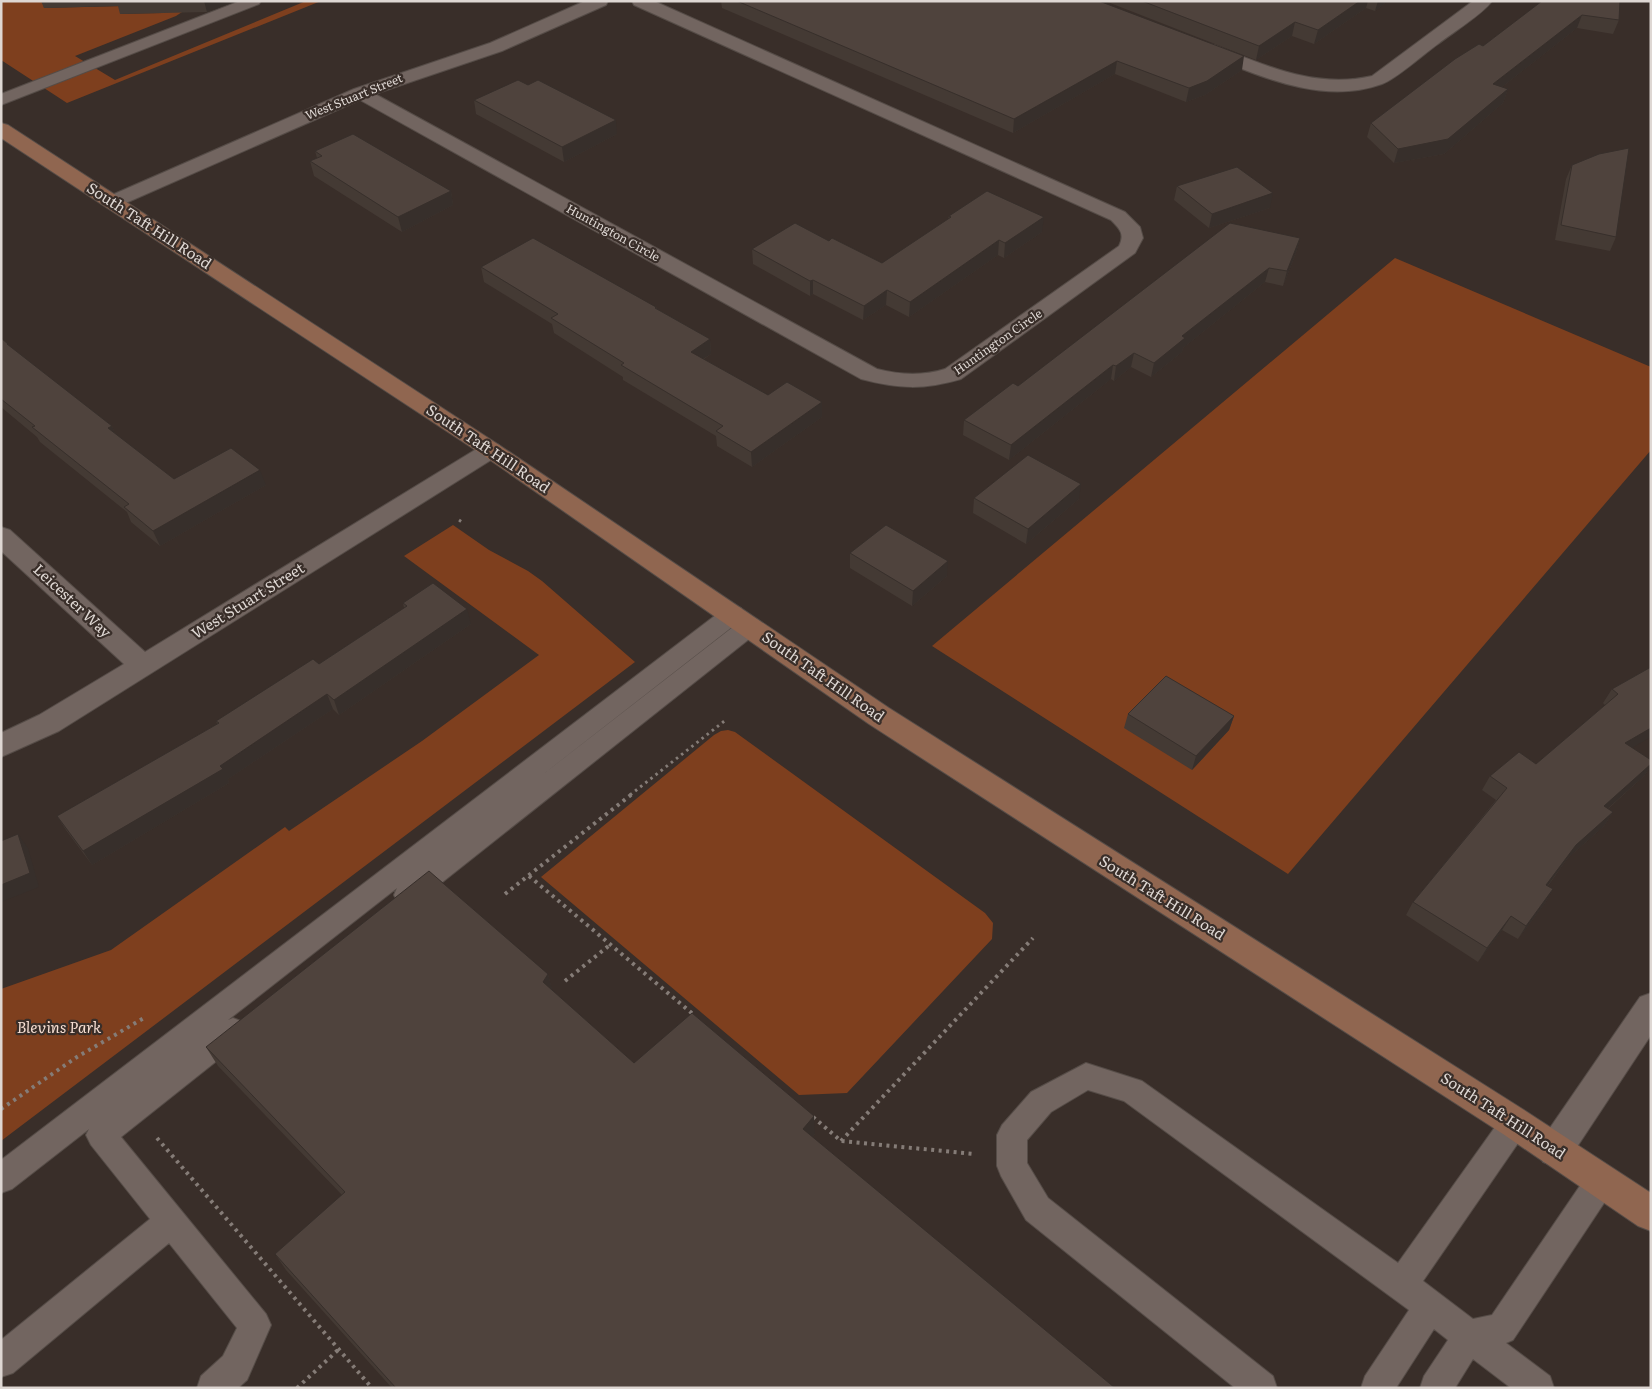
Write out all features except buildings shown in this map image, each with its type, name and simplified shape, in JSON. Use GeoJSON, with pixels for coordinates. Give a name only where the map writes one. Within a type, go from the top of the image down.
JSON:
{"type":"FeatureCollection","features":[{"type":"Feature","properties":{"kind":"main road","name":"South Taft Hill Road"},"geometry":{"type":"LineString","coordinates":[[1,129],[491,450],[879,716],[1515,1123],[1651,1214]]}},
{"type":"Feature","properties":{"kind":"street","name":"West Stuart Street"},"geometry":{"type":"LineString","coordinates":[[112,202],[360,93],[496,47],[600,1]]}},
{"type":"Feature","properties":{"kind":"street","name":"Huntington Circle"},"geometry":{"type":"LineString","coordinates":[[360,93],[869,374],[889,380],[911,383],[933,381],[953,374],[1128,249],[1133,238],[1130,226],[1118,216],[640,1]]}},
{"type":"Feature","properties":{"kind":"street"},"geometry":{"type":"LineString","coordinates":[[1193,43],[1298,82],[1342,88],[1378,80],[1484,1]]}},
{"type":"Feature","properties":{"kind":"street","name":"West Stuart Street"},"geometry":{"type":"LineString","coordinates":[[1,746],[48,723],[143,666],[491,450]]}},
{"type":"Feature","properties":{"kind":"street","name":"Leicester Way"},"geometry":{"type":"LineString","coordinates":[[1,536],[143,666]]}},
{"type":"Feature","properties":{"kind":"street"},"geometry":{"type":"LineString","coordinates":[[1555,1150],[1651,1007]]}},
{"type":"Feature","properties":{"kind":"lane"},"geometry":{"type":"LineString","coordinates":[[209,19],[213,1]]}},
{"type":"Feature","properties":{"kind":"lane"},"geometry":{"type":"LineString","coordinates":[[1,100],[254,1]]}},
{"type":"Feature","properties":{"kind":"lane"},"geometry":{"type":"LineString","coordinates":[[1,1180],[741,620]]}},
{"type":"Feature","properties":{"kind":"lane"},"geometry":{"type":"LineString","coordinates":[[213,1388],[235,1368],[255,1325],[101,1135],[741,620]]}},
{"type":"Feature","properties":{"kind":"lane"},"geometry":{"type":"LineString","coordinates":[[1261,1388],[1037,1209],[1012,1166],[1012,1135],[1041,1102],[1086,1076],[1132,1090],[1431,1306],[1538,1388]]}},
{"type":"Feature","properties":{"kind":"lane"},"geometry":{"type":"LineString","coordinates":[[1402,1285],[1515,1123]]}},
{"type":"Feature","properties":{"kind":"lane"},"geometry":{"type":"LineString","coordinates":[[1436,1388],[1469,1336],[1502,1329],[1601,1181]]}},
{"type":"Feature","properties":{"kind":"lane"},"geometry":{"type":"LineString","coordinates":[[1,1361],[171,1221]]}},
{"type":"Feature","properties":{"kind":"lane"},"geometry":{"type":"LineString","coordinates":[[1377,1388],[1431,1306]]}},
{"type":"Feature","properties":{"kind":"path"},"geometry":{"type":"LineString","coordinates":[[504,894],[727,719]]}},
{"type":"Feature","properties":{"kind":"path"},"geometry":{"type":"LineString","coordinates":[[529,876],[700,1020]]}},
{"type":"Feature","properties":{"kind":"path"},"geometry":{"type":"LineString","coordinates":[[841,1141],[1033,938]]}},
{"type":"Feature","properties":{"kind":"path"},"geometry":{"type":"LineString","coordinates":[[565,981],[611,944]]}},
{"type":"Feature","properties":{"kind":"path"},"geometry":{"type":"LineString","coordinates":[[811,1115],[841,1141],[1012,1158]]}},
{"type":"Feature","properties":{"kind":"path"},"geometry":{"type":"LineString","coordinates":[[153,1133],[372,1388]]}},
{"type":"Feature","properties":{"kind":"path"},"geometry":{"type":"LineString","coordinates":[[297,1388],[338,1350]]}},
{"type":"Feature","properties":{"kind":"green space"},"geometry":{"type":"Polygon","coordinates":[[[1,1],[43,1],[44,8],[125,6],[121,14],[162,13],[168,1],[197,2],[176,16],[75,56],[115,80],[306,1],[321,1],[67,103],[1,60],[1,1]]]}},
{"type":"Feature","properties":{"kind":"green space"},"geometry":{"type":"Polygon","coordinates":[[[1395,258],[1651,367],[1651,450],[1288,874],[932,646],[1395,258]]]}},
{"type":"Feature","properties":{"kind":"green space","name":"Blevins Park"},"geometry":{"type":"Polygon","coordinates":[[[453,525],[489,550],[528,571],[542,581],[635,662],[1,1141],[1,989],[111,950],[285,827],[289,831],[422,741],[539,655],[404,556],[453,525]]]}},
{"type":"Feature","properties":{"kind":"green space"},"geometry":{"type":"Polygon","coordinates":[[[728,730],[735,732],[985,913],[993,923],[992,939],[847,1093],[799,1095],[541,877],[714,735],[728,730]]]}}]}
